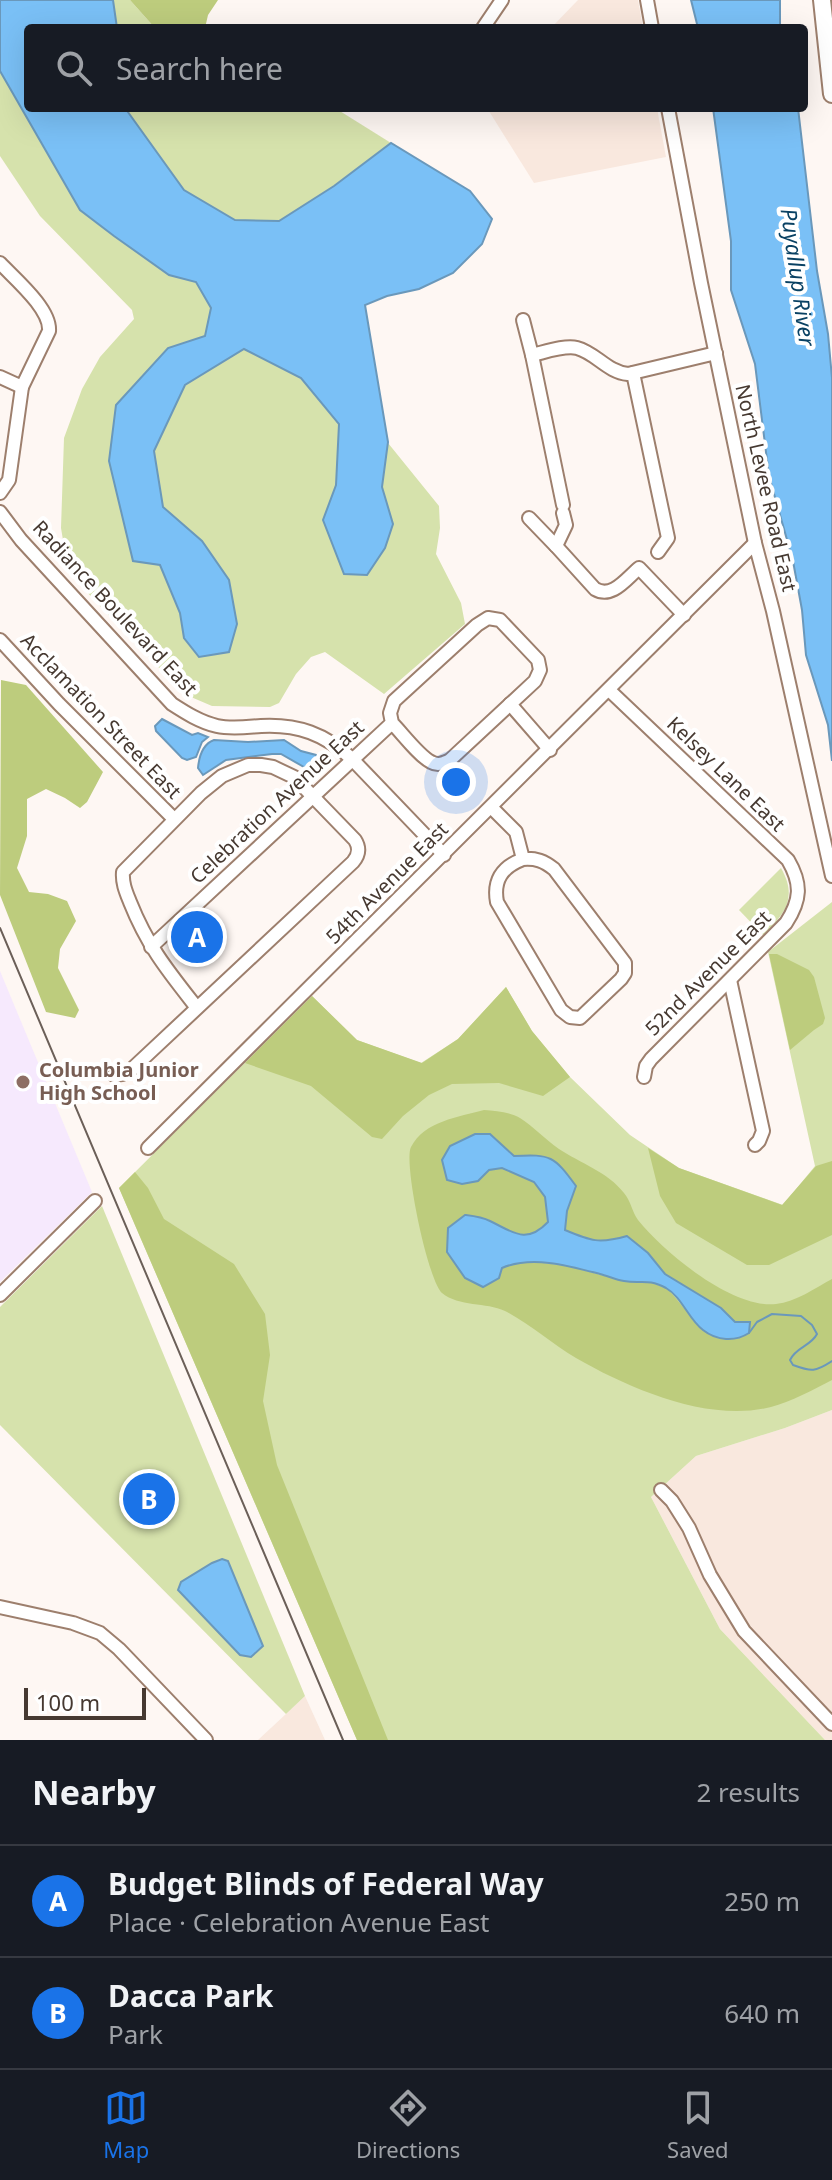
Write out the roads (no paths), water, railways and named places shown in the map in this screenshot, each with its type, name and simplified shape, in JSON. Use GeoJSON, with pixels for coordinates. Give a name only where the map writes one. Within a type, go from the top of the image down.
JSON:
{"type":"FeatureCollection","features":[{"type":"Feature","properties":{"kind":"main road"},"geometry":{"type":"LineString","coordinates":[[822,0],[832,94]]}},
{"type":"Feature","properties":{"kind":"street"},"geometry":{"type":"LineString","coordinates":[[486,24],[502,0]]}},
{"type":"Feature","properties":{"kind":"street"},"geometry":{"type":"LineString","coordinates":[[647,0],[651,24]]}},
{"type":"Feature","properties":{"kind":"street","name":"North Levee Road East"},"geometry":{"type":"LineString","coordinates":[[669,112],[755,543],[832,876]]}},
{"type":"Feature","properties":{"kind":"street"},"geometry":{"type":"LineString","coordinates":[[0,263],[42,309],[50,324],[22,387],[9,480],[0,493]]}},
{"type":"Feature","properties":{"kind":"street"},"geometry":{"type":"LineString","coordinates":[[523,320],[566,525],[556,546]]}},
{"type":"Feature","properties":{"kind":"street"},"geometry":{"type":"LineString","coordinates":[[532,355],[574,347],[614,372],[633,373],[716,353]]}},
{"type":"Feature","properties":{"kind":"street"},"geometry":{"type":"LineString","coordinates":[[529,518],[602,594],[610,593],[649,560],[668,538],[633,373]]}},
{"type":"Feature","properties":{"kind":"street"},"geometry":{"type":"LineString","coordinates":[[0,377],[22,387]]}},
{"type":"Feature","properties":{"kind":"street","name":"Radiance Boulevard East"},"geometry":{"type":"LineString","coordinates":[[0,512],[31,551],[172,704],[187,714],[218,726],[285,725],[306,729],[337,746],[444,855]]}},
{"type":"Feature","properties":{"kind":"street","name":"54th Avenue East"},"geometry":{"type":"LineString","coordinates":[[148,1148],[755,543]]}},
{"type":"Feature","properties":{"kind":"street"},"geometry":{"type":"LineString","coordinates":[[649,560],[684,615]]}},
{"type":"Feature","properties":{"kind":"street","name":"Celebration Avenue East"},"geometry":{"type":"LineString","coordinates":[[151,947],[392,723],[390,713],[394,701],[488,618],[505,623],[535,655],[540,670],[538,678],[510,704]]}},
{"type":"Feature","properties":{"kind":"street","name":"Acclamation Street East"},"geometry":{"type":"LineString","coordinates":[[0,640],[174,819]]}},
{"type":"Feature","properties":{"kind":"street","name":"Kelsey Lane East"},"geometry":{"type":"LineString","coordinates":[[609,690],[788,860],[798,895]]}},
{"type":"Feature","properties":{"kind":"street"},"geometry":{"type":"LineString","coordinates":[[392,723],[428,760],[440,764],[450,760],[510,704],[550,750]]}},
{"type":"Feature","properties":{"kind":"street"},"geometry":{"type":"LineString","coordinates":[[114,1075],[132,1069],[353,862],[358,851],[355,840],[294,777],[284,771],[248,765],[222,776],[174,819],[123,872],[123,883],[141,930],[161,963],[197,1008]]}},
{"type":"Feature","properties":{"kind":"street"},"geometry":{"type":"LineString","coordinates":[[492,808],[516,832],[523,859]]}},
{"type":"Feature","properties":{"kind":"street"},"geometry":{"type":"LineString","coordinates":[[533,858],[554,869],[622,957],[625,968],[621,979],[583,1016],[570,1017],[561,1010],[497,902],[495,888],[499,875],[512,863],[523,859],[533,858]]}},
{"type":"Feature","properties":{"kind":"street","name":"52nd Avenue East"},"geometry":{"type":"LineString","coordinates":[[644,1077],[651,1059],[786,923],[797,905],[798,895]]}},
{"type":"Feature","properties":{"kind":"street"},"geometry":{"type":"LineString","coordinates":[[730,980],[763,1131],[755,1145]]}},
{"type":"Feature","properties":{"kind":"street"},"geometry":{"type":"LineString","coordinates":[[0,1295],[95,1201]]}},
{"type":"Feature","properties":{"kind":"street"},"geometry":{"type":"LineString","coordinates":[[661,1490],[689,1528],[710,1575],[744,1631],[832,1724]]}},
{"type":"Feature","properties":{"kind":"street"},"geometry":{"type":"LineString","coordinates":[[0,1607],[73,1623],[100,1633],[206,1740]]}},
{"type":"Feature","properties":{"kind":"water"},"geometry":{"type":"Polygon","coordinates":[[[0,0],[113,0],[116,24],[24,24],[24,112],[128,112],[184,190],[235,220],[279,221],[334,186],[391,143],[470,191],[492,219],[482,244],[453,273],[419,289],[365,305],[388,442],[382,487],[393,524],[385,548],[367,575],[344,574],[323,520],[336,485],[339,424],[301,378],[244,349],[185,385],[154,451],[163,507],[202,541],[229,580],[237,624],[229,652],[199,657],[184,638],[180,613],[160,565],[133,561],[109,461],[116,405],[168,348],[205,336],[211,308],[196,282],[169,275],[80,210],[0,71],[0,0]]]}},
{"type":"Feature","properties":{"kind":"water"},"geometry":{"type":"Polygon","coordinates":[[[691,0],[780,0],[780,24],[697,24],[691,0]]]}},
{"type":"Feature","properties":{"kind":"water","name":"Puyallup River"},"geometry":{"type":"Polygon","coordinates":[[[714,112],[798,112],[832,378],[832,761],[828,725],[806,655],[793,561],[769,476],[755,364],[731,290],[731,241],[714,112]]]}},
{"type":"Feature","properties":{"kind":"water"},"geometry":{"type":"Polygon","coordinates":[[[162,719],[192,735],[198,733],[208,737],[202,742],[196,757],[182,758],[156,731],[155,726],[162,719]]]}},
{"type":"Feature","properties":{"kind":"water"},"geometry":{"type":"Polygon","coordinates":[[[214,740],[284,740],[301,751],[316,755],[320,760],[319,768],[311,771],[281,754],[272,754],[226,760],[203,775],[198,768],[201,755],[214,740]]]}},
{"type":"Feature","properties":{"kind":"water"},"geometry":{"type":"Polygon","coordinates":[[[475,1134],[490,1134],[514,1156],[544,1157],[562,1168],[576,1186],[567,1211],[565,1230],[595,1240],[627,1236],[648,1253],[665,1274],[721,1308],[735,1322],[750,1322],[749,1333],[732,1339],[708,1334],[666,1288],[564,1265],[538,1262],[514,1264],[502,1268],[499,1278],[483,1287],[465,1278],[447,1252],[448,1228],[465,1215],[526,1235],[548,1222],[545,1197],[534,1182],[502,1168],[489,1170],[478,1181],[462,1184],[447,1180],[442,1160],[450,1146],[475,1134]]]}},
{"type":"Feature","properties":{"kind":"water"},"geometry":{"type":"Polygon","coordinates":[[[222,1559],[228,1561],[263,1646],[251,1657],[240,1655],[178,1590],[181,1582],[222,1559]]]}},
{"type":"Feature","properties":{"kind":"waterway"},"geometry":{"type":"LineString","coordinates":[[749,1333],[757,1322],[772,1314],[801,1316],[817,1334],[793,1356],[790,1360],[793,1365],[813,1370],[832,1361]]}},
{"type":"Feature","properties":{"kind":"railway"},"geometry":{"type":"LineString","coordinates":[[0,928],[343,1740]]}},
{"type":"Feature","properties":{"kind":"place","name":"Budget Blinds of Federal Way"},"geometry":{"type":"Point","coordinates":[197,937]}},
{"type":"Feature","properties":{"kind":"place","name":"Columbia Junior High School"},"geometry":{"type":"Point","coordinates":[23,1082]}},
{"type":"Feature","properties":{"kind":"place","name":"Dacca Park"},"geometry":{"type":"Point","coordinates":[149,1499]}}]}
